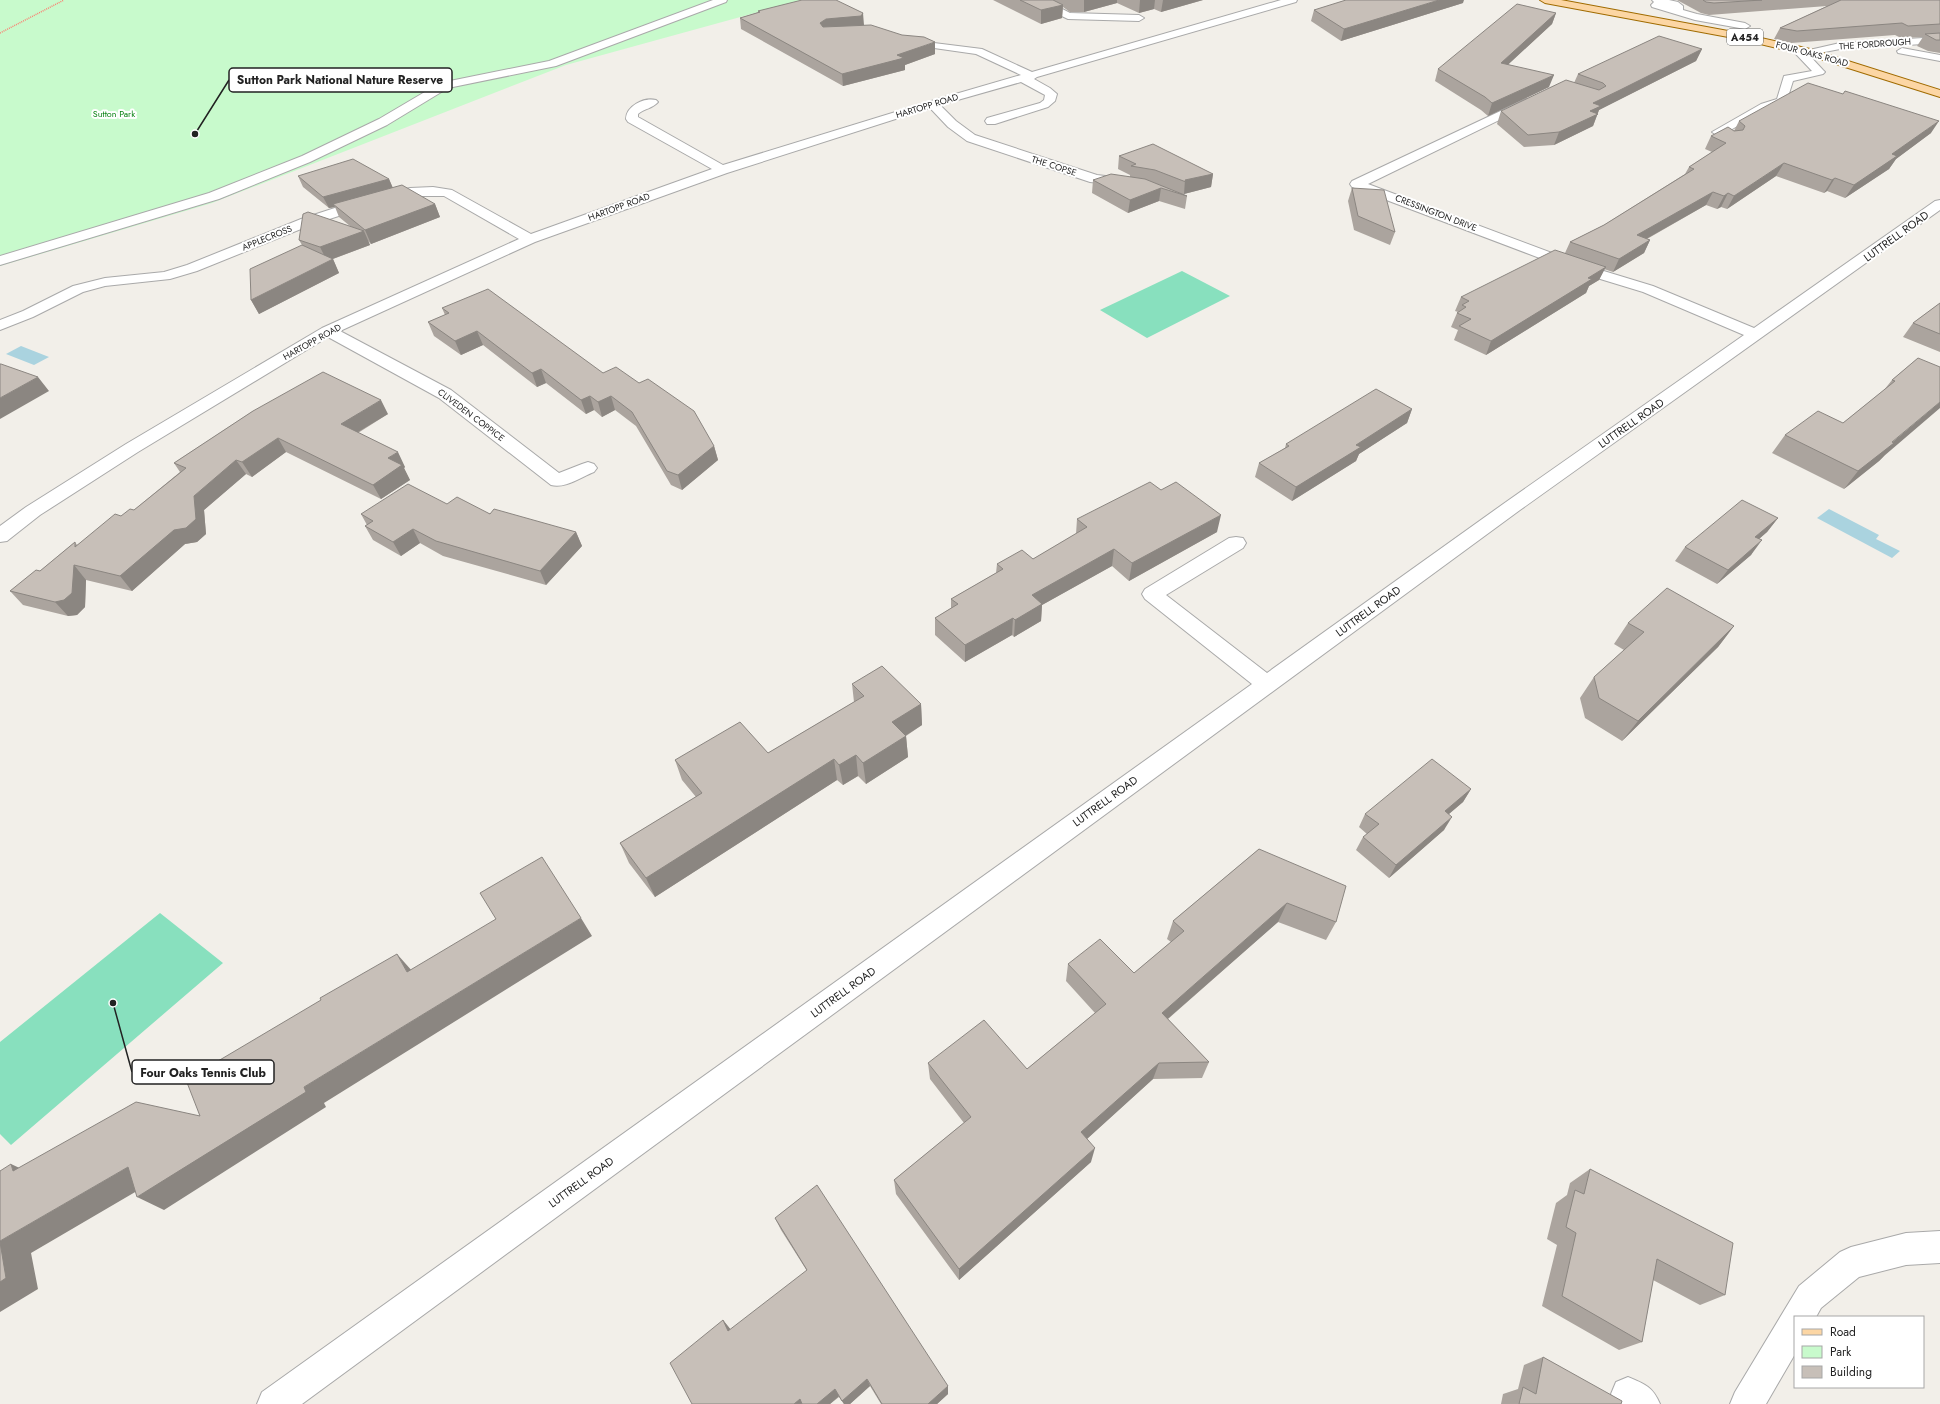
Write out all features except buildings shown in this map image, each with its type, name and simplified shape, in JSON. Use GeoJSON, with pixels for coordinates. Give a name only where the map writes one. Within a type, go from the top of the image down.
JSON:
{"type":"FeatureCollection","features":[{"type":"Feature","properties":{"kind":"main road","name":"FOUR OAKS ROAD"},"geometry":{"type":"LineString","coordinates":[[1545,0],[1564,2],[1810,52],[1940,94]]}},
{"type":"Feature","properties":{"kind":"street"},"geometry":{"type":"LineString","coordinates":[[0,261],[214,196],[327,149],[383,122],[444,85],[552,64],[722,0]]}},
{"type":"Feature","properties":{"kind":"street","name":"HARTOPP ROAD"},"geometry":{"type":"LineString","coordinates":[[0,536],[33,511],[132,448],[328,331],[530,239],[722,170],[932,104],[1292,0]]}},
{"type":"Feature","properties":{"kind":"street"},"geometry":{"type":"LineString","coordinates":[[1659,1],[1678,6],[1679,8],[1673,10],[1707,20],[1745,26]]}},
{"type":"Feature","properties":{"kind":"street"},"geometry":{"type":"LineString","coordinates":[[1041,2],[1068,16],[1139,18]]}},
{"type":"Feature","properties":{"kind":"street"},"geometry":{"type":"LineString","coordinates":[[1115,6],[1139,18],[1143,24],[1144,33],[1157,40]]}},
{"type":"Feature","properties":{"kind":"street"},"geometry":{"type":"LineString","coordinates":[[1700,29],[1707,20]]}},
{"type":"Feature","properties":{"kind":"street"},"geometry":{"type":"LineString","coordinates":[[943,46],[969,38]]}},
{"type":"Feature","properties":{"kind":"street"},"geometry":{"type":"LineString","coordinates":[[895,39],[987,54],[1028,77],[1051,94],[1049,101],[1044,105],[991,121]]}},
{"type":"Feature","properties":{"kind":"street","name":"THE FORDROUGH"},"geometry":{"type":"LineString","coordinates":[[1810,52],[1840,46],[1940,40]]}},
{"type":"Feature","properties":{"kind":"street"},"geometry":{"type":"LineString","coordinates":[[1822,56],[1856,49],[1883,48],[1940,58]]}},
{"type":"Feature","properties":{"kind":"street"},"geometry":{"type":"LineString","coordinates":[[1731,140],[1718,132],[1765,106],[1782,102],[1788,78],[1805,76],[1819,72],[1797,49]]}},
{"type":"Feature","properties":{"kind":"street","name":"CRESSINGTON DRIVE"},"geometry":{"type":"LineString","coordinates":[[1539,97],[1357,184],[1579,268],[1648,289],[1757,335]]}},
{"type":"Feature","properties":{"kind":"street"},"geometry":{"type":"LineString","coordinates":[[652,102],[640,106],[632,113],[632,119],[722,170]]}},
{"type":"Feature","properties":{"kind":"street","name":"THE COPSE"},"geometry":{"type":"LineString","coordinates":[[932,104],[952,124],[971,138],[1095,179],[1134,184]]}},
{"type":"Feature","properties":{"kind":"street","name":"APPLECROSS"},"geometry":{"type":"LineString","coordinates":[[0,325],[92,285],[165,276],[192,268],[306,222],[349,208],[410,192],[433,191],[447,193],[530,239]]}},
{"type":"Feature","properties":{"kind":"street","name":"LUTTRELL ROAD"},"geometry":{"type":"LineString","coordinates":[[274,1404],[1513,506],[1757,335],[1940,204]]}},
{"type":"Feature","properties":{"kind":"street","name":"CLIVEDEN COPPICE"},"geometry":{"type":"LineString","coordinates":[[328,331],[445,394],[557,481],[588,468]]}},
{"type":"Feature","properties":{"kind":"street"},"geometry":{"type":"LineString","coordinates":[[1236,543],[1152,594],[1267,684]]}},
{"type":"Feature","properties":{"kind":"street"},"geometry":{"type":"LineString","coordinates":[[1799,1316],[1810,1297],[1851,1263],[1906,1249],[1940,1247]]}},
{"type":"Feature","properties":{"kind":"street"},"geometry":{"type":"LineString","coordinates":[[1747,1404],[1794,1325]]}},
{"type":"Feature","properties":{"kind":"path"},"geometry":{"type":"LineString","coordinates":[[0,32],[64,0]]}},
{"type":"Feature","properties":{"kind":"green space","name":"Sutton Park"},"geometry":{"type":"Polygon","coordinates":[[[0,0],[802,0],[566,65],[212,203],[0,266],[0,0]]]}},
{"type":"Feature","properties":{"kind":"green space"},"geometry":{"type":"Polygon","coordinates":[[[1182,271],[1230,296],[1147,338],[1100,310],[1182,271]]]}},
{"type":"Feature","properties":{"kind":"green space"},"geometry":{"type":"Polygon","coordinates":[[[160,913],[223,963],[11,1145],[0,1134],[0,1042],[160,913]]]}},
{"type":"Feature","properties":{"kind":"water"},"geometry":{"type":"Polygon","coordinates":[[[21,346],[49,357],[34,365],[6,354],[21,346]]]}},
{"type":"Feature","properties":{"kind":"water"},"geometry":{"type":"Polygon","coordinates":[[[1829,509],[1879,535],[1876,539],[1900,551],[1892,558],[1817,518],[1829,509]]]}},
{"type":"Feature","properties":{"kind":"place","name":"Sutton Park National Nature Reserve"},"geometry":{"type":"Point","coordinates":[195,134]}},
{"type":"Feature","properties":{"kind":"place","name":"Four Oaks Tennis Club"},"geometry":{"type":"Point","coordinates":[113,1003]}}]}
